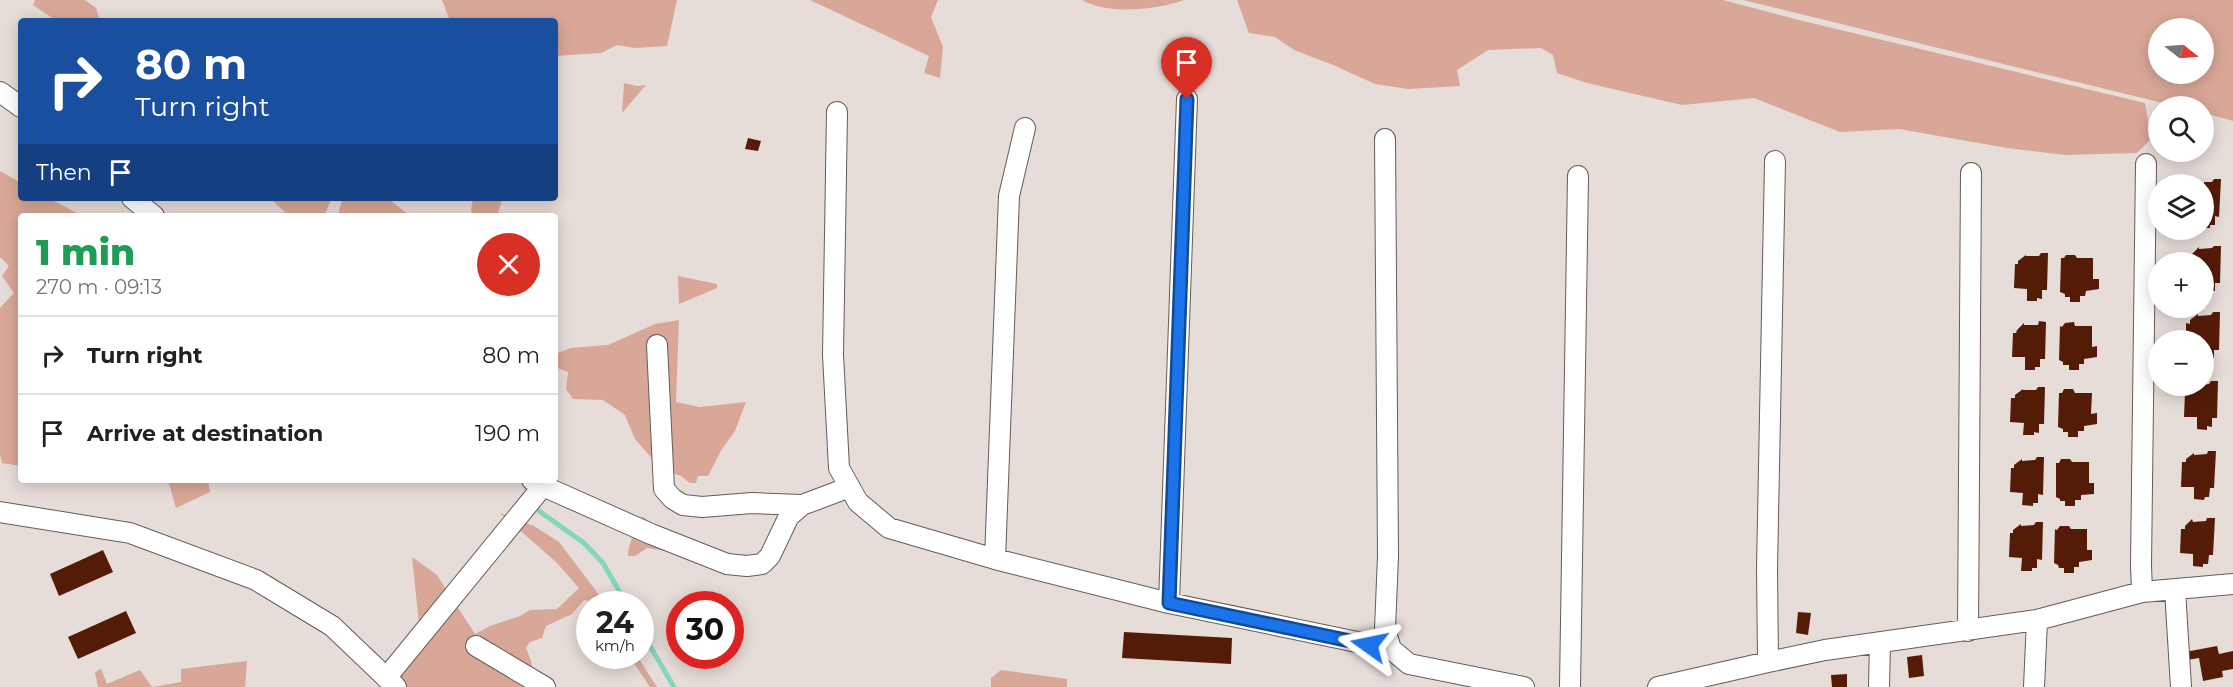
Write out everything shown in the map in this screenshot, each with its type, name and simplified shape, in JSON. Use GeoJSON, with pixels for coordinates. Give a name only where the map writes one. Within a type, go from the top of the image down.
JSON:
{"type":"FeatureCollection","features":[{"type":"Feature","properties":{"kind":"street"},"geometry":{"type":"LineString","coordinates":[[0,92],[18,105]]}},
{"type":"Feature","properties":{"kind":"street"},"geometry":{"type":"LineString","coordinates":[[1169,603],[1187,99]]}},
{"type":"Feature","properties":{"kind":"street"},"geometry":{"type":"LineString","coordinates":[[837,112],[833,355],[839,468],[858,502],[889,528],[994,559],[1169,603],[1391,649],[1409,664],[1524,687]]}},
{"type":"Feature","properties":{"kind":"street"},"geometry":{"type":"LineString","coordinates":[[994,559],[1008,196],[1024,128]]}},
{"type":"Feature","properties":{"kind":"street"},"geometry":{"type":"LineString","coordinates":[[1385,139],[1388,556],[1385,629],[1391,649]]}},
{"type":"Feature","properties":{"kind":"street"},"geometry":{"type":"LineString","coordinates":[[1768,662],[1767,569],[1775,161]]}},
{"type":"Feature","properties":{"kind":"street"},"geometry":{"type":"LineString","coordinates":[[2142,592],[2146,164]]}},
{"type":"Feature","properties":{"kind":"street"},"geometry":{"type":"LineString","coordinates":[[1968,631],[1971,173]]}},
{"type":"Feature","properties":{"kind":"street"},"geometry":{"type":"LineString","coordinates":[[1570,687],[1578,176]]}},
{"type":"Feature","properties":{"kind":"street"},"geometry":{"type":"LineString","coordinates":[[136,201],[150,213]]}},
{"type":"Feature","properties":{"kind":"street"},"geometry":{"type":"LineString","coordinates":[[657,345],[664,489],[673,499],[683,505],[702,507],[752,503],[802,505]]}},
{"type":"Feature","properties":{"kind":"street"},"geometry":{"type":"LineString","coordinates":[[0,512],[130,533],[256,580],[332,626],[391,682],[537,483],[716,560],[727,564],[747,566],[762,564],[770,556],[789,516],[802,505],[849,487]]}},
{"type":"Feature","properties":{"kind":"street"},"geometry":{"type":"LineString","coordinates":[[1658,687],[1825,650],[2037,620],[2142,592],[2233,584]]}},
{"type":"Feature","properties":{"kind":"street"},"geometry":{"type":"LineString","coordinates":[[2175,590],[2181,687]]}},
{"type":"Feature","properties":{"kind":"street"},"geometry":{"type":"LineString","coordinates":[[2034,687],[2037,620]]}},
{"type":"Feature","properties":{"kind":"street"},"geometry":{"type":"LineString","coordinates":[[1879,687],[1880,642]]}},
{"type":"Feature","properties":{"kind":"street"},"geometry":{"type":"LineString","coordinates":[[476,645],[545,687]]}},
{"type":"Feature","properties":{"kind":"shaded area"},"geometry":{"type":"Polygon","coordinates":[[[35,0],[85,0],[96,8],[99,18],[51,18],[33,5],[35,0]]]}},
{"type":"Feature","properties":{"kind":"shaded area"},"geometry":{"type":"Polygon","coordinates":[[[442,0],[677,0],[667,46],[635,48],[617,45],[601,53],[558,56],[558,18],[449,18],[442,0]]]}},
{"type":"Feature","properties":{"kind":"shaded area"},"geometry":{"type":"Polygon","coordinates":[[[810,0],[938,0],[931,17],[943,47],[940,78],[924,73],[929,56],[810,0]]]}},
{"type":"Feature","properties":{"kind":"shaded area"},"geometry":{"type":"Polygon","coordinates":[[[1082,0],[1184,0],[1146,8],[1118,9],[1092,5],[1082,0]]]}},
{"type":"Feature","properties":{"kind":"shaded area"},"geometry":{"type":"Polygon","coordinates":[[[1237,0],[1723,0],[2145,103],[2148,142],[2137,153],[2065,155],[2007,148],[1899,129],[1840,132],[1754,98],[1682,105],[1587,83],[1557,73],[1553,55],[1541,48],[1488,50],[1457,70],[1460,86],[1408,89],[1375,84],[1294,50],[1275,37],[1249,33],[1237,0]]]}},
{"type":"Feature","properties":{"kind":"shaded area"},"geometry":{"type":"Polygon","coordinates":[[[1743,0],[2233,0],[2233,121],[2214,116],[2214,96],[2148,96],[2148,99],[1743,0]]]}},
{"type":"Feature","properties":{"kind":"shaded area"},"geometry":{"type":"Polygon","coordinates":[[[624,83],[637,86],[646,85],[622,113],[624,83]]]}},
{"type":"Feature","properties":{"kind":"shaded area"},"geometry":{"type":"Polygon","coordinates":[[[0,171],[18,181],[18,201],[54,201],[77,213],[18,213],[18,466],[2,463],[0,454],[0,308],[14,293],[2,276],[9,266],[0,257],[0,171]]]}},
{"type":"Feature","properties":{"kind":"shaded area"},"geometry":{"type":"Polygon","coordinates":[[[273,201],[331,201],[325,213],[286,213],[273,201]]]}},
{"type":"Feature","properties":{"kind":"shaded area"},"geometry":{"type":"Polygon","coordinates":[[[342,201],[391,201],[406,213],[338,213],[342,201]]]}},
{"type":"Feature","properties":{"kind":"shaded area"},"geometry":{"type":"Polygon","coordinates":[[[473,201],[502,201],[498,213],[473,213],[471,211],[473,201]]]}},
{"type":"Feature","properties":{"kind":"shaded area"},"geometry":{"type":"Polygon","coordinates":[[[678,276],[717,284],[717,288],[679,304],[678,276]]]}},
{"type":"Feature","properties":{"kind":"shaded area"},"geometry":{"type":"Polygon","coordinates":[[[679,320],[676,402],[700,407],[746,402],[735,431],[722,449],[708,476],[698,476],[696,483],[690,483],[681,476],[661,469],[635,439],[625,415],[603,400],[573,399],[566,389],[568,372],[558,368],[558,353],[571,348],[608,345],[655,324],[679,320]]]}},
{"type":"Feature","properties":{"kind":"shaded area"},"geometry":{"type":"Polygon","coordinates":[[[169,483],[208,483],[210,492],[176,508],[169,483]]]}},
{"type":"Feature","properties":{"kind":"shaded area"},"geometry":{"type":"Polygon","coordinates":[[[500,513],[534,526],[559,542],[596,591],[576,591],[576,609],[572,614],[546,626],[542,638],[530,642],[526,648],[536,687],[392,687],[420,633],[412,557],[437,575],[475,634],[530,610],[557,609],[579,588],[556,562],[500,513]]]}},
{"type":"Feature","properties":{"kind":"shaded area"},"geometry":{"type":"Polygon","coordinates":[[[644,517],[672,543],[666,551],[647,548],[635,556],[628,556],[636,523],[635,518],[644,517]]]}},
{"type":"Feature","properties":{"kind":"shaded area"},"geometry":{"type":"Polygon","coordinates":[[[247,661],[245,687],[153,687],[181,682],[181,669],[247,661]]]}},
{"type":"Feature","properties":{"kind":"shaded area"},"geometry":{"type":"Polygon","coordinates":[[[101,669],[107,684],[140,670],[152,687],[98,687],[95,672],[101,669]]]}},
{"type":"Feature","properties":{"kind":"shaded area"},"geometry":{"type":"Polygon","coordinates":[[[638,669],[645,669],[657,687],[650,687],[638,669]]]}},
{"type":"Feature","properties":{"kind":"shaded area"},"geometry":{"type":"Polygon","coordinates":[[[1001,670],[1067,679],[1067,687],[991,687],[991,678],[1001,670]]]}},
{"type":"Feature","properties":{"kind":"building"},"geometry":{"type":"Polygon","coordinates":[[[748,138],[761,141],[758,151],[745,149],[748,138]]]}},
{"type":"Feature","properties":{"kind":"building"},"geometry":{"type":"Polygon","coordinates":[[[2214,179],[2221,179],[2219,217],[2215,216],[2215,225],[2214,179]]]}},
{"type":"Feature","properties":{"kind":"building"},"geometry":{"type":"Polygon","coordinates":[[[2221,246],[2220,283],[2215,283],[2215,291],[2214,252],[2194,252],[2199,247],[2199,249],[2221,246]]]}},
{"type":"Feature","properties":{"kind":"building"},"geometry":{"type":"Polygon","coordinates":[[[2041,253],[2048,253],[2047,290],[2042,290],[2042,299],[2027,301],[2027,289],[2014,288],[2015,264],[2018,264],[2018,261],[2026,255],[2039,256],[2041,253]]]}},
{"type":"Feature","properties":{"kind":"building"},"geometry":{"type":"Polygon","coordinates":[[[2066,255],[2093,258],[2093,279],[2099,279],[2099,289],[2086,291],[2085,296],[2080,296],[2080,302],[2070,302],[2070,297],[2065,297],[2065,294],[2060,292],[2061,258],[2066,255]]]}},
{"type":"Feature","properties":{"kind":"building"},"geometry":{"type":"Polygon","coordinates":[[[2214,312],[2220,312],[2219,350],[2214,350],[2214,330],[2186,330],[2186,323],[2190,324],[2190,320],[2214,318],[2214,312]]]}},
{"type":"Feature","properties":{"kind":"building"},"geometry":{"type":"Polygon","coordinates":[[[2039,321],[2046,322],[2045,359],[2040,359],[2040,367],[2035,367],[2035,370],[2025,370],[2025,357],[2012,357],[2013,333],[2016,333],[2024,323],[2024,325],[2038,325],[2039,321]]]}},
{"type":"Feature","properties":{"kind":"building"},"geometry":{"type":"Polygon","coordinates":[[[2074,322],[2075,326],[2092,326],[2092,347],[2097,346],[2097,357],[2084,359],[2084,364],[2079,364],[2079,370],[2069,370],[2069,365],[2063,365],[2063,362],[2059,360],[2060,326],[2074,322]]]}},
{"type":"Feature","properties":{"kind":"building"},"geometry":{"type":"Polygon","coordinates":[[[2214,381],[2218,381],[2217,418],[2212,418],[2212,427],[2207,426],[2207,430],[2197,429],[2197,417],[2184,417],[2185,396],[2214,396],[2214,381]]]}},
{"type":"Feature","properties":{"kind":"building"},"geometry":{"type":"Polygon","coordinates":[[[2038,387],[2045,387],[2044,424],[2039,424],[2039,433],[2023,435],[2024,423],[2010,422],[2011,398],[2015,398],[2015,395],[2023,389],[2036,390],[2038,387]]]}},
{"type":"Feature","properties":{"kind":"building"},"geometry":{"type":"Polygon","coordinates":[[[2064,389],[2073,389],[2075,393],[2092,393],[2091,414],[2097,413],[2097,424],[2084,426],[2084,431],[2078,431],[2078,437],[2068,437],[2068,432],[2063,432],[2063,429],[2058,427],[2059,393],[2062,393],[2064,389]]]}},
{"type":"Feature","properties":{"kind":"building"},"geometry":{"type":"Polygon","coordinates":[[[2208,451],[2216,451],[2214,488],[2210,488],[2209,497],[2205,497],[2204,500],[2194,499],[2194,487],[2181,487],[2182,462],[2186,462],[2186,459],[2194,453],[2194,455],[2207,454],[2208,451]]]}},
{"type":"Feature","properties":{"kind":"building"},"geometry":{"type":"Polygon","coordinates":[[[2037,457],[2044,457],[2043,495],[2038,494],[2038,503],[2033,503],[2033,506],[2022,505],[2023,493],[2010,492],[2011,468],[2014,468],[2014,465],[2022,459],[2022,461],[2035,460],[2037,457]]]}},
{"type":"Feature","properties":{"kind":"building"},"geometry":{"type":"Polygon","coordinates":[[[2061,459],[2070,459],[2072,462],[2089,462],[2089,483],[2094,483],[2094,494],[2081,495],[2081,500],[2075,500],[2075,506],[2065,506],[2065,501],[2060,501],[2056,497],[2056,463],[2059,463],[2061,459]]]}},
{"type":"Feature","properties":{"kind":"building"},"geometry":{"type":"Polygon","coordinates":[[[2207,518],[2215,518],[2213,555],[2209,555],[2208,564],[2203,564],[2203,567],[2193,566],[2193,554],[2180,553],[2181,529],[2185,529],[2192,519],[2193,522],[2206,521],[2207,518]]]}},
{"type":"Feature","properties":{"kind":"building"},"geometry":{"type":"Polygon","coordinates":[[[2036,522],[2043,522],[2042,560],[2037,559],[2037,568],[2032,568],[2032,571],[2021,571],[2022,558],[2009,557],[2010,533],[2013,533],[2013,530],[2021,524],[2021,526],[2034,525],[2036,522]]]}},
{"type":"Feature","properties":{"kind":"building"},"geometry":{"type":"Polygon","coordinates":[[[2060,526],[2087,529],[2087,550],[2092,550],[2092,560],[2079,562],[2079,567],[2074,567],[2074,573],[2064,573],[2064,568],[2059,568],[2054,563],[2055,529],[2057,530],[2060,526]]]}},
{"type":"Feature","properties":{"kind":"building"},"geometry":{"type":"Polygon","coordinates":[[[103,550],[113,572],[59,596],[50,574],[103,550]]]}},
{"type":"Feature","properties":{"kind":"building"},"geometry":{"type":"Polygon","coordinates":[[[126,611],[136,633],[78,659],[68,637],[126,611]]]}},
{"type":"Feature","properties":{"kind":"building"},"geometry":{"type":"Polygon","coordinates":[[[1798,612],[1811,613],[1808,635],[1796,633],[1798,612]]]}},
{"type":"Feature","properties":{"kind":"building"},"geometry":{"type":"Polygon","coordinates":[[[1124,632],[1232,638],[1231,664],[1122,658],[1124,632]]]}},
{"type":"Feature","properties":{"kind":"building"},"geometry":{"type":"Polygon","coordinates":[[[2217,646],[2219,654],[2233,651],[2233,669],[2222,671],[2223,677],[2203,681],[2199,658],[2187,660],[2185,652],[2217,646]]]}},
{"type":"Feature","properties":{"kind":"building"},"geometry":{"type":"Polygon","coordinates":[[[1922,655],[1924,676],[1909,678],[1907,657],[1922,655]]]}},
{"type":"Feature","properties":{"kind":"building"},"geometry":{"type":"Polygon","coordinates":[[[1847,674],[1847,687],[1832,687],[1831,675],[1847,674]]]}},
{"type":"Feature","properties":{"kind":"waterway"},"geometry":{"type":"LineString","coordinates":[[539,511],[584,543],[603,563],[619,591]]}},
{"type":"Feature","properties":{"kind":"waterway"},"geometry":{"type":"LineString","coordinates":[[654,653],[674,687]]}},
{"type":"Feature","properties":{"kind":"route"},"geometry":{"type":"LineString","coordinates":[[1187,99],[1169,603],[1369,645]]}}]}
